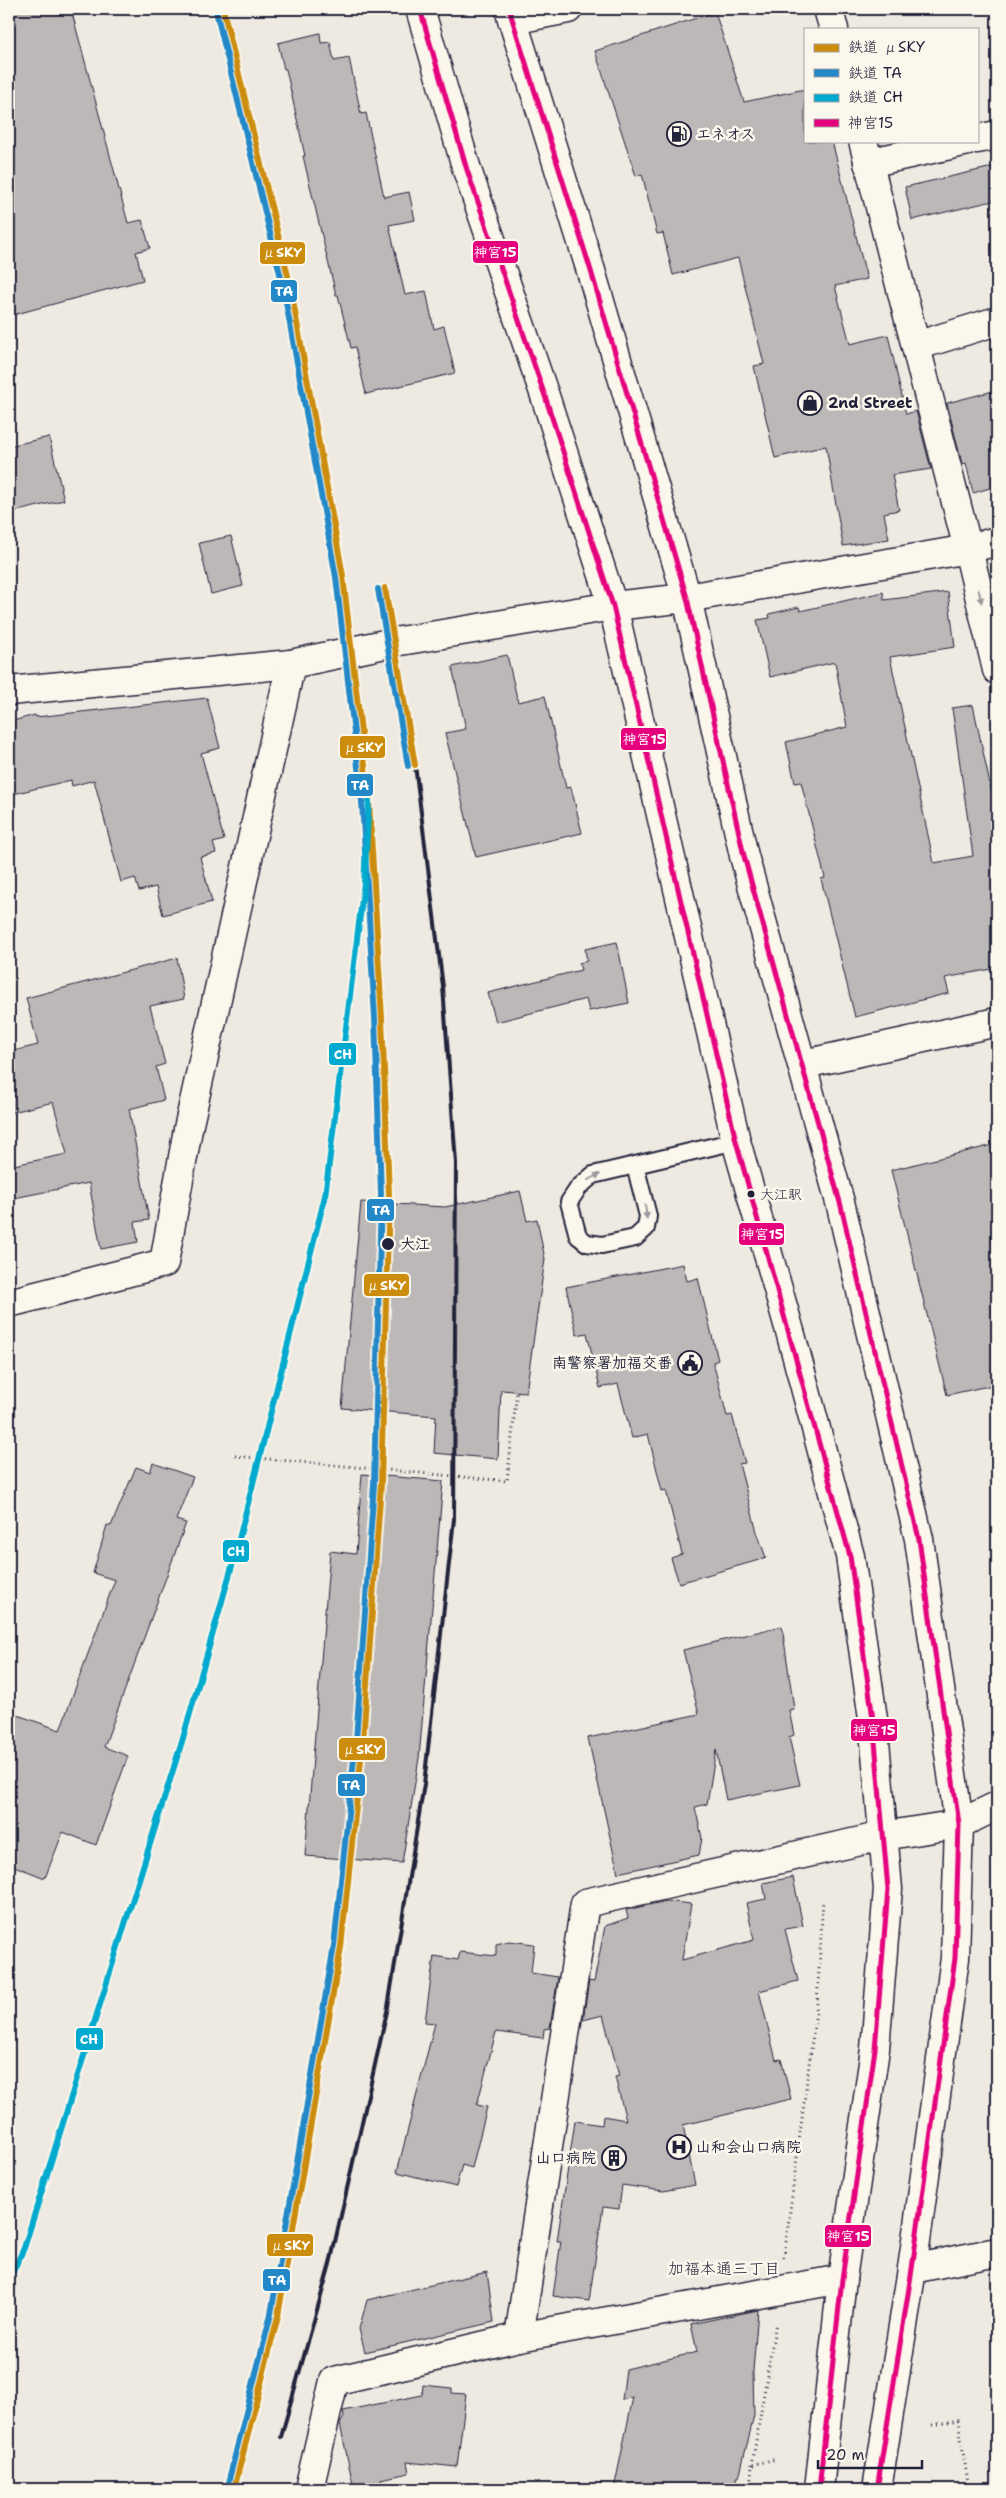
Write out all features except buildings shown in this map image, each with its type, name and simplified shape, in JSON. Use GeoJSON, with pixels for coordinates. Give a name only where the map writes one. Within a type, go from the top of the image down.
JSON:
{"type":"FeatureCollection","features":[{"type":"Feature","properties":{"kind":"main road"},"geometry":{"type":"LineString","coordinates":[[420,9],[468,170],[545,396],[613,606],[736,1141],[792,1335],[850,1556],[873,1718],[888,1889],[875,2049],[842,2279],[819,2489]]}},
{"type":"Feature","properties":{"kind":"main road"},"geometry":{"type":"LineString","coordinates":[[568,9],[511,14],[588,262],[687,598],[744,856],[804,1064],[841,1206],[919,1538],[959,1824],[955,1958],[912,2269],[877,2489]]}},
{"type":"Feature","properties":{"kind":"main road"},"geometry":{"type":"LineString","coordinates":[[828,9],[834,28]]}},
{"type":"Feature","properties":{"kind":"main road"},"geometry":{"type":"LineString","coordinates":[[978,139],[997,135]]}},
{"type":"Feature","properties":{"kind":"main road"},"geometry":{"type":"LineString","coordinates":[[959,142],[865,152],[968,549],[997,670]]}},
{"type":"Feature","properties":{"kind":"main road"},"geometry":{"type":"LineString","coordinates":[[916,346],[997,321]]}},
{"type":"Feature","properties":{"kind":"main road"},"geometry":{"type":"LineString","coordinates":[[9,691],[290,664],[394,642],[613,606],[687,598],[968,549],[997,541]]}},
{"type":"Feature","properties":{"kind":"main road"},"geometry":{"type":"LineString","coordinates":[[9,1303],[164,1263],[188,1129],[290,664]]}},
{"type":"Feature","properties":{"kind":"main road"},"geometry":{"type":"LineString","coordinates":[[804,1064],[997,1022]]}},
{"type":"Feature","properties":{"kind":"main road"},"geometry":{"type":"LineString","coordinates":[[519,2337],[584,1903],[883,1836],[959,1824],[997,1806]]}},
{"type":"Feature","properties":{"kind":"main road"},"geometry":{"type":"LineString","coordinates":[[912,2269],[997,2252]]}},
{"type":"Feature","properties":{"kind":"main road"},"geometry":{"type":"LineString","coordinates":[[309,2489],[334,2381],[519,2337],[842,2279]]}},
{"type":"Feature","properties":{"kind":"lane"},"geometry":{"type":"LineString","coordinates":[[635,1165],[648,1216],[646,1228],[635,1238],[602,1245],[587,1243],[578,1236],[569,1202],[579,1187],[593,1175],[635,1165],[736,1141]]}},
{"type":"Feature","properties":{"kind":"path"},"geometry":{"type":"LineString","coordinates":[[235,1456],[507,1481],[518,1391]]}},
{"type":"Feature","properties":{"kind":"path"},"geometry":{"type":"LineString","coordinates":[[783,2267],[817,2003],[823,1900]]}},
{"type":"Feature","properties":{"kind":"path"},"geometry":{"type":"LineString","coordinates":[[750,2489],[752,2465],[777,2315]]}},
{"type":"Feature","properties":{"kind":"path"},"geometry":{"type":"LineString","coordinates":[[933,2425],[958,2420],[969,2489]]}},
{"type":"Feature","properties":{"kind":"path"},"geometry":{"type":"LineString","coordinates":[[752,2465],[776,2460]]}},
{"type":"Feature","properties":{"kind":"railway"},"geometry":{"type":"LineString","coordinates":[[281,2437],[330,2264],[388,2007],[424,1784],[454,1519],[456,1163],[443,987],[415,765]]}},
{"type":"Feature","properties":{"kind":"rail line","name":"μSKY"},"geometry":{"type":"LineString","coordinates":[[223,9],[290,284],[343,576],[369,801],[382,1018],[389,1194],[381,1484],[363,1741],[341,1947],[278,2316],[234,2489]]}},
{"type":"Feature","properties":{"kind":"rail line","name":"TA"},"geometry":{"type":"LineString","coordinates":[[216,11],[283,286],[336,577],[362,802],[375,1018],[381,1194],[374,1484],[356,1740],[334,1946],[271,2314],[227,2487]]}},
{"type":"Feature","properties":{"kind":"rail line","name":"μSKY"},"geometry":{"type":"LineString","coordinates":[[385,588],[415,765]]}},
{"type":"Feature","properties":{"kind":"rail line","name":"TA"},"geometry":{"type":"LineString","coordinates":[[378,589],[408,766]]}},
{"type":"Feature","properties":{"kind":"rail line","name":"CH"},"geometry":{"type":"LineString","coordinates":[[9,2280],[24,2248],[183,1738],[234,1559],[325,1196],[364,883],[369,801]]}},
{"type":"Feature","properties":{"kind":"transit line","name":"神宮15"},"geometry":{"type":"LineString","coordinates":[[420,9],[467,170],[545,396],[613,606],[736,1141],[850,1556],[873,1719],[888,1889],[875,2049],[842,2279],[819,2489]]}},
{"type":"Feature","properties":{"kind":"transit line","name":"神宮15"},"geometry":{"type":"LineString","coordinates":[[509,9],[591,271],[687,598],[744,856],[841,1206],[919,1539],[959,1824],[955,1958],[912,2269],[877,2489]]}},
{"type":"Feature","properties":{"kind":"place","name":"エネオス"},"geometry":{"type":"Point","coordinates":[679,134]}},
{"type":"Feature","properties":{"kind":"place","name":"2nd Street"},"geometry":{"type":"Point","coordinates":[810,403]}},
{"type":"Feature","properties":{"kind":"place","name":"大江駅"},"geometry":{"type":"Point","coordinates":[751,1194]}},
{"type":"Feature","properties":{"kind":"place","name":"大江"},"geometry":{"type":"Point","coordinates":[388,1244]}},
{"type":"Feature","properties":{"kind":"place","name":"南警察署加福交番"},"geometry":{"type":"Point","coordinates":[690,1363]}},
{"type":"Feature","properties":{"kind":"place","name":"山和会山口病院"},"geometry":{"type":"Point","coordinates":[679,2147]}},
{"type":"Feature","properties":{"kind":"place","name":"山口病院"},"geometry":{"type":"Point","coordinates":[614,2158]}},
{"type":"Feature","properties":{"kind":"district","name":"加福本通三丁目"},"geometry":{"type":"Point","coordinates":[724,2268]}}]}
